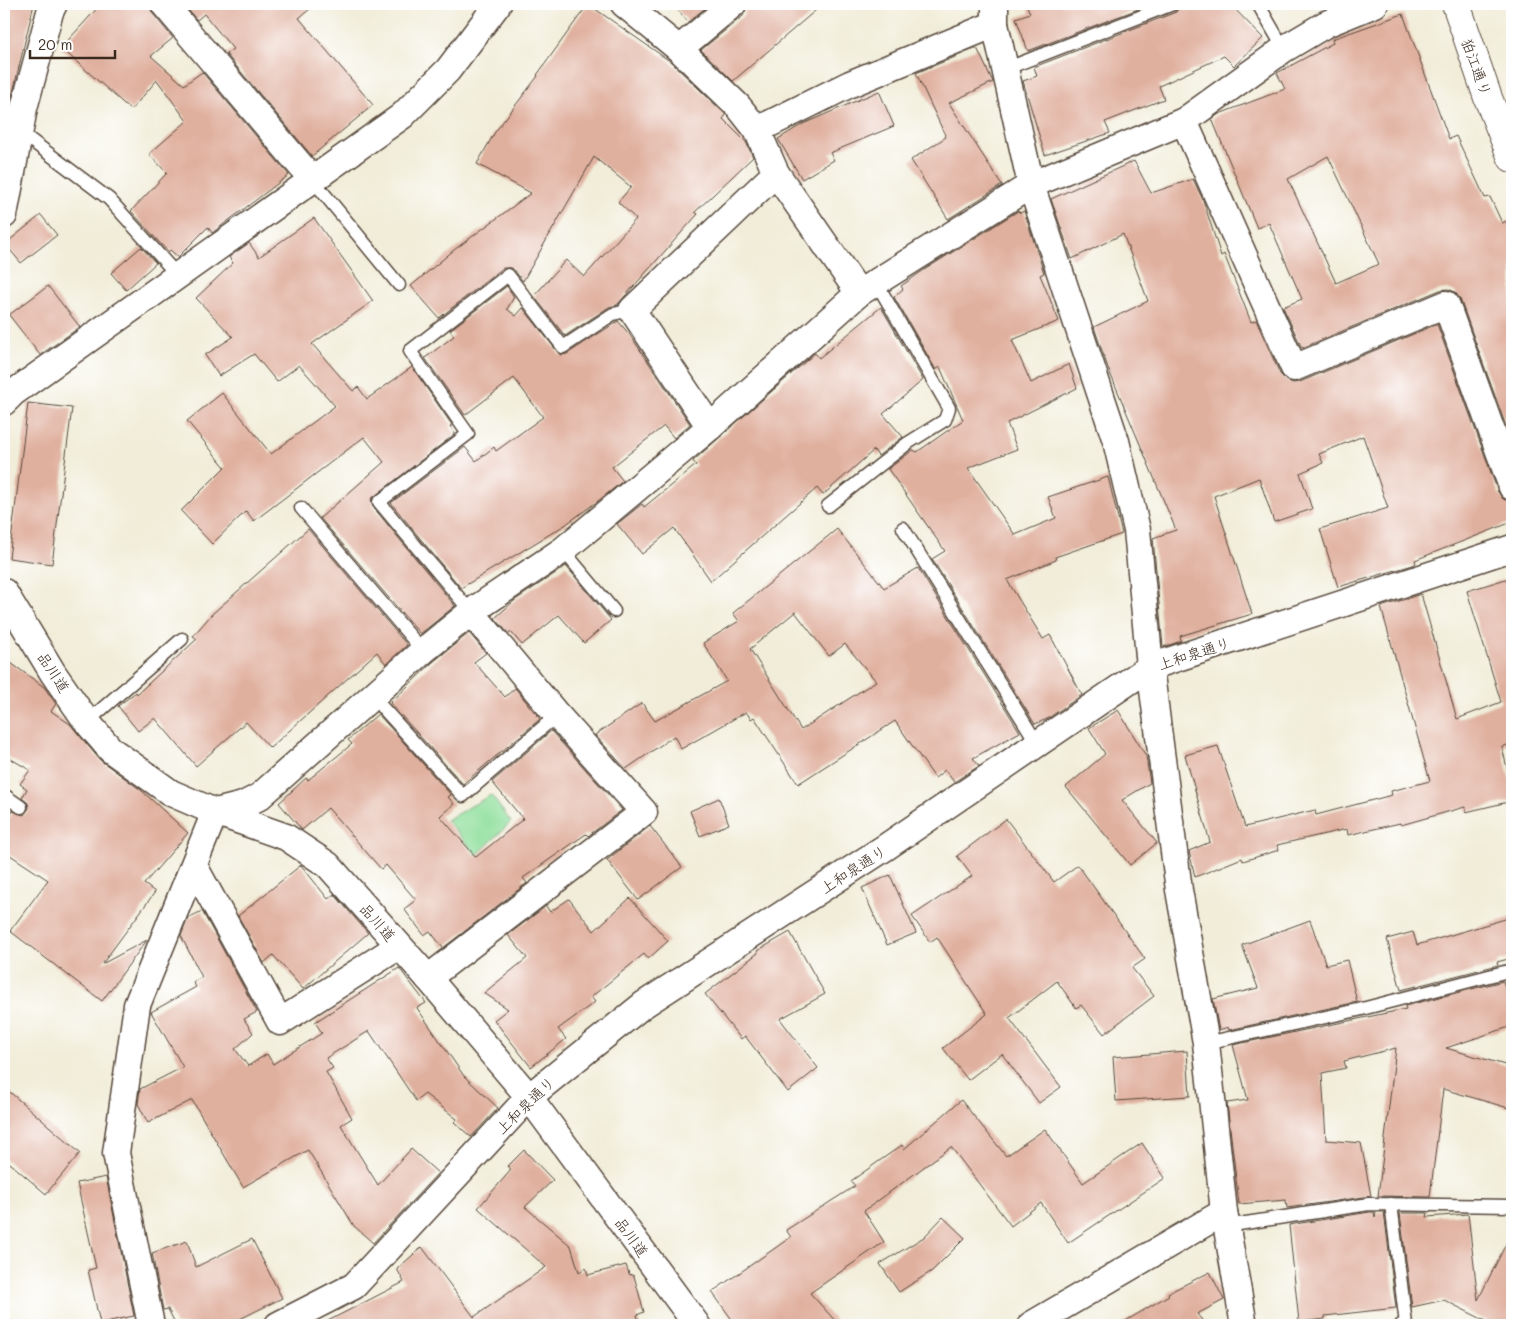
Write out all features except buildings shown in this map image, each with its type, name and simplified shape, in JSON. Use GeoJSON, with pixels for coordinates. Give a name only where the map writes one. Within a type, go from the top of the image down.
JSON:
{"type":"FeatureCollection","features":[{"type":"Feature","properties":{"kind":"main road","name":"狛江通り"},"geometry":{"type":"LineString","coordinates":[[1456,4],[1488,98],[1512,158]]}},
{"type":"Feature","properties":{"kind":"street"},"geometry":{"type":"LineString","coordinates":[[4,215],[20,132],[50,12],[54,4]]}},
{"type":"Feature","properties":{"kind":"street"},"geometry":{"type":"LineString","coordinates":[[164,4],[312,179]]}},
{"type":"Feature","properties":{"kind":"street"},"geometry":{"type":"LineString","coordinates":[[4,402],[13,393],[402,116],[448,70],[498,4]]}},
{"type":"Feature","properties":{"kind":"street"},"geometry":{"type":"LineString","coordinates":[[624,4],[679,49],[738,106],[757,130],[776,173],[868,288]]}},
{"type":"Feature","properties":{"kind":"street"},"geometry":{"type":"LineString","coordinates":[[679,49],[733,4]]}},
{"type":"Feature","properties":{"kind":"street"},"geometry":{"type":"LineString","coordinates":[[151,1325],[116,1153],[137,1005],[214,812],[243,805],[259,797],[423,651],[471,612],[563,550],[710,427],[868,288],[1032,185],[1184,120],[1284,49],[1326,24],[1375,4]]}},
{"type":"Feature","properties":{"kind":"street"},"geometry":{"type":"LineString","coordinates":[[757,130],[995,14],[1005,69],[1032,185],[1116,441],[1137,530],[1150,667],[1179,890],[1206,1043],[1225,1219],[1244,1325]]}},
{"type":"Feature","properties":{"kind":"street"},"geometry":{"type":"LineString","coordinates":[[1184,120],[1294,368],[1446,304],[1512,487]]}},
{"type":"Feature","properties":{"kind":"street"},"geometry":{"type":"LineString","coordinates":[[710,427],[632,310],[776,173]]}},
{"type":"Feature","properties":{"kind":"street","name":"上和泉通り"},"geometry":{"type":"LineString","coordinates":[[278,1325],[354,1286],[529,1097],[644,1005],[886,848],[1037,742],[1150,667],[1512,548]]}},
{"type":"Feature","properties":{"kind":"street","name":"品川道"},"geometry":{"type":"LineString","coordinates":[[4,592],[53,673],[87,722],[111,750],[164,788],[214,812],[286,837],[328,865],[428,978],[529,1097],[697,1325]]}},
{"type":"Feature","properties":{"kind":"street"},"geometry":{"type":"LineString","coordinates":[[428,978],[644,812],[557,715],[471,612]]}},
{"type":"Feature","properties":{"kind":"street"},"geometry":{"type":"LineString","coordinates":[[194,866],[280,1022],[399,946]]}},
{"type":"Feature","properties":{"kind":"street"},"geometry":{"type":"LineString","coordinates":[[1031,1325],[1225,1219]]}},
{"type":"Feature","properties":{"kind":"lane"},"geometry":{"type":"LineString","coordinates":[[1005,69],[1173,4]]}},
{"type":"Feature","properties":{"kind":"lane"},"geometry":{"type":"LineString","coordinates":[[1258,4],[1284,49]]}},
{"type":"Feature","properties":{"kind":"lane"},"geometry":{"type":"LineString","coordinates":[[20,132],[110,199],[178,276]]}},
{"type":"Feature","properties":{"kind":"lane"},"geometry":{"type":"LineString","coordinates":[[312,179],[399,285]]}},
{"type":"Feature","properties":{"kind":"lane"},"geometry":{"type":"LineString","coordinates":[[471,612],[380,502],[468,434],[410,352],[508,274],[563,347],[613,314],[632,310]]}},
{"type":"Feature","properties":{"kind":"lane"},"geometry":{"type":"LineString","coordinates":[[828,506],[908,443],[944,420],[949,408],[868,288]]}},
{"type":"Feature","properties":{"kind":"lane"},"geometry":{"type":"LineString","coordinates":[[302,508],[423,651]]}},
{"type":"Feature","properties":{"kind":"lane"},"geometry":{"type":"LineString","coordinates":[[903,528],[1037,742]]}},
{"type":"Feature","properties":{"kind":"lane"},"geometry":{"type":"LineString","coordinates":[[563,550],[614,610]]}},
{"type":"Feature","properties":{"kind":"lane"},"geometry":{"type":"LineString","coordinates":[[87,722],[182,639]]}},
{"type":"Feature","properties":{"kind":"lane"},"geometry":{"type":"LineString","coordinates":[[372,696],[463,796],[557,715]]}},
{"type":"Feature","properties":{"kind":"lane"},"geometry":{"type":"LineString","coordinates":[[4,795],[21,807]]}},
{"type":"Feature","properties":{"kind":"lane"},"geometry":{"type":"LineString","coordinates":[[1206,1043],[1358,1010],[1512,970]]}},
{"type":"Feature","properties":{"kind":"lane"},"geometry":{"type":"LineString","coordinates":[[1225,1219],[1369,1204],[1512,1206]]}},
{"type":"Feature","properties":{"kind":"lane"},"geometry":{"type":"LineString","coordinates":[[1391,1204],[1406,1324],[1400,1325]]}},
{"type":"Feature","properties":{"kind":"green space"},"geometry":{"type":"Polygon","coordinates":[[[491,795],[511,822],[477,855],[446,820],[491,795]]]}}]}
